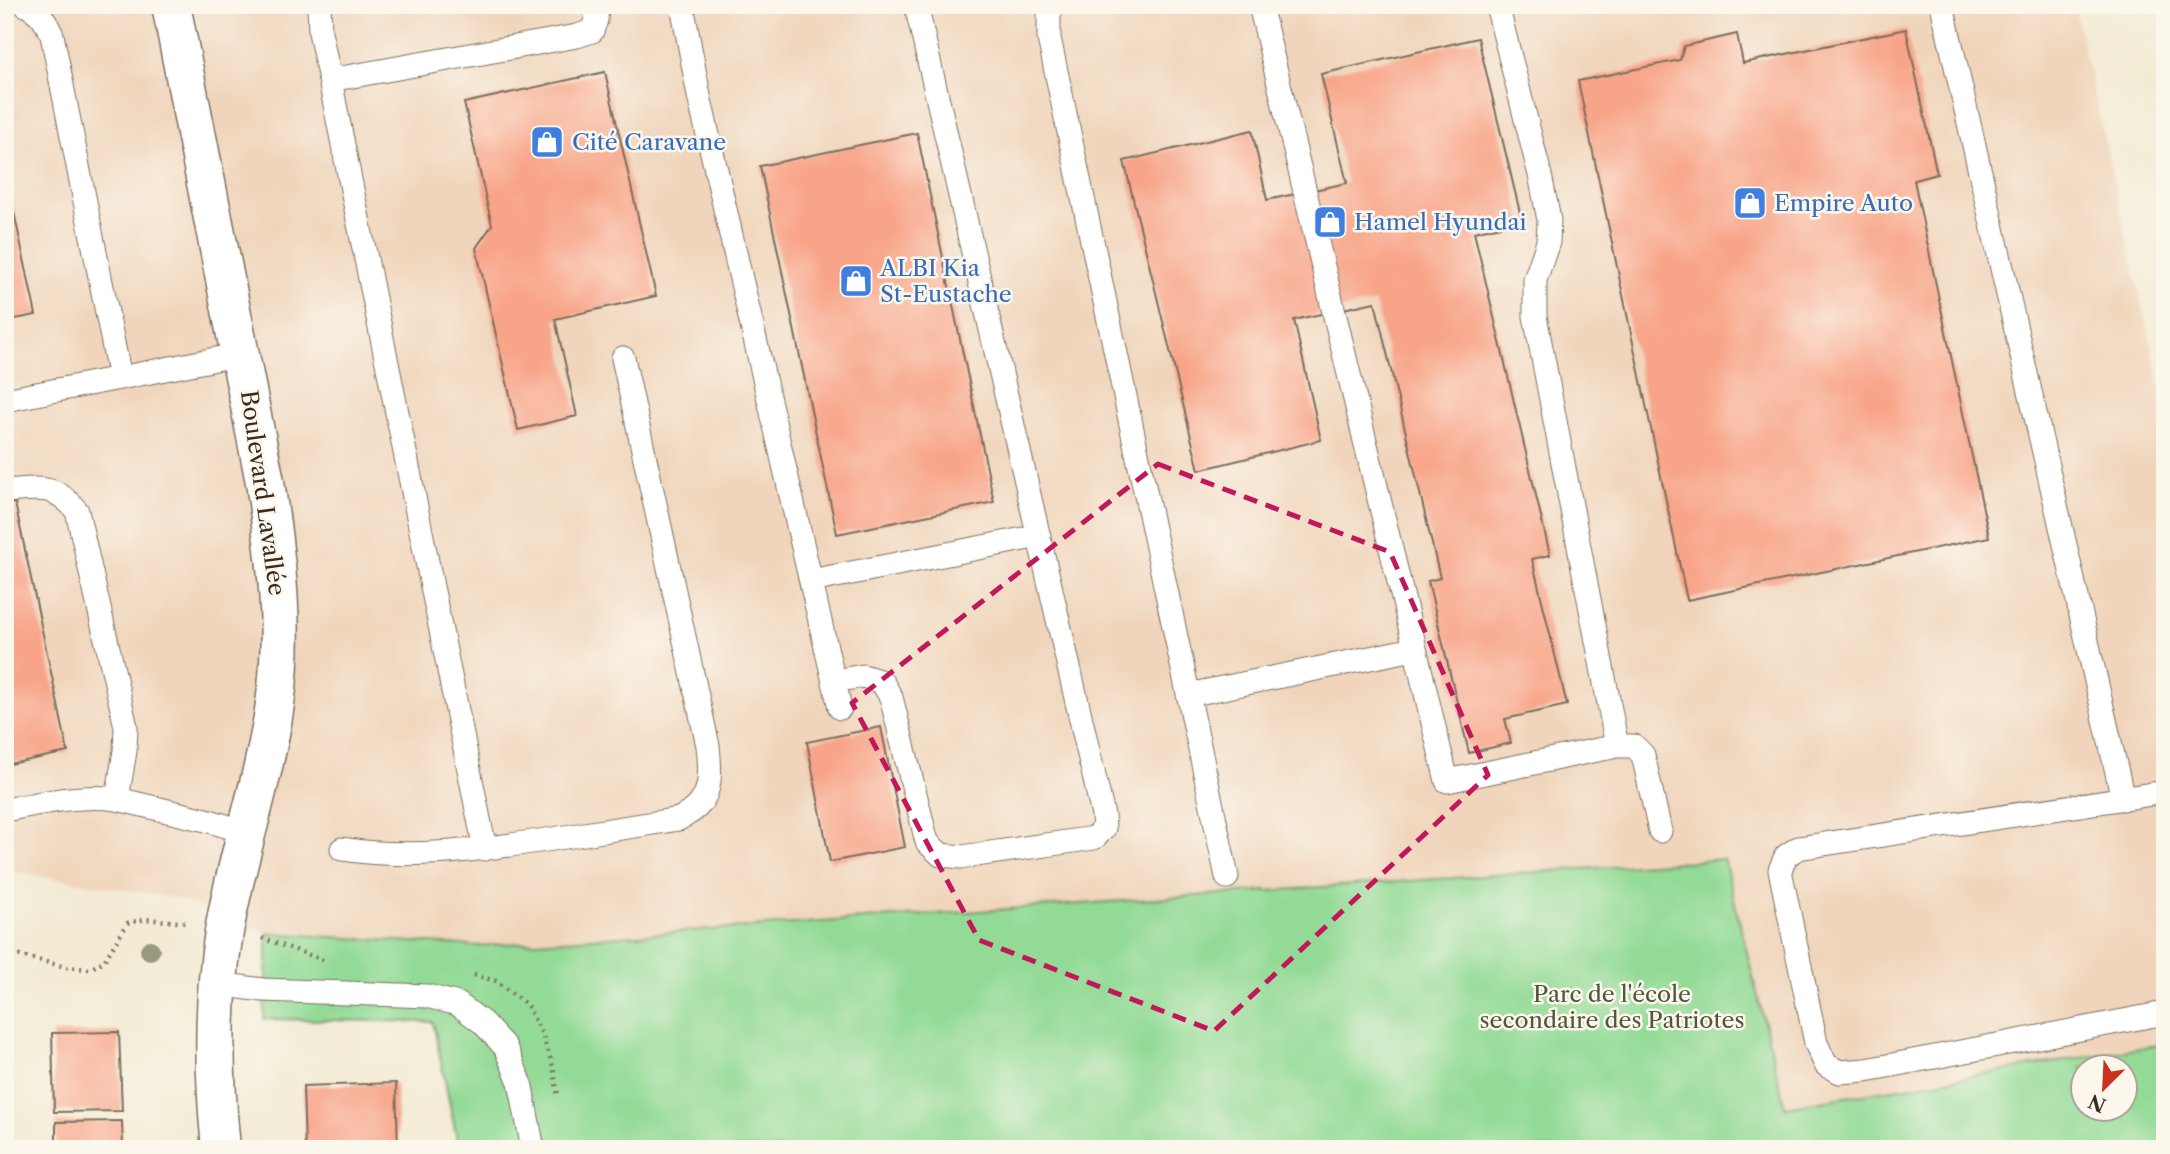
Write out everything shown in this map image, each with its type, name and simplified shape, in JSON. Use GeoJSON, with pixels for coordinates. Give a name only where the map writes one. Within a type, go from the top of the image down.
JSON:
{"type":"FeatureCollection","features":[{"type":"Feature","properties":{"kind":"street","name":"Boulevard Lavallée"},"geometry":{"type":"LineString","coordinates":[[171,5],[265,482],[273,535],[280,626],[275,705],[263,768],[224,930],[215,1009],[215,1061],[221,1149]]}},
{"type":"Feature","properties":{"kind":"lane"},"geometry":{"type":"LineString","coordinates":[[26,5],[35,9],[45,19],[52,35],[120,378]]}},
{"type":"Feature","properties":{"kind":"lane"},"geometry":{"type":"LineString","coordinates":[[319,5],[320,32],[485,849]]}},
{"type":"Feature","properties":{"kind":"lane"},"geometry":{"type":"LineString","coordinates":[[330,80],[578,36],[592,31],[597,5]]}},
{"type":"Feature","properties":{"kind":"lane"},"geometry":{"type":"LineString","coordinates":[[682,5],[699,96],[840,708]]}},
{"type":"Feature","properties":{"kind":"lane"},"geometry":{"type":"LineString","coordinates":[[834,681],[863,676],[882,682],[891,697],[927,842],[941,855],[961,858],[1094,838],[1104,828],[1104,815],[916,5]]}},
{"type":"Feature","properties":{"kind":"lane"},"geometry":{"type":"LineString","coordinates":[[1053,5],[1049,15],[1049,38],[1227,877]]}},
{"type":"Feature","properties":{"kind":"lane"},"geometry":{"type":"LineString","coordinates":[[1260,5],[1447,781],[1617,746],[1634,746],[1643,755],[1660,831]]}},
{"type":"Feature","properties":{"kind":"lane"},"geometry":{"type":"LineString","coordinates":[[1497,5],[1549,220],[1548,242],[1535,280],[1535,316],[1617,746]]}},
{"type":"Feature","properties":{"kind":"lane"},"geometry":{"type":"LineString","coordinates":[[1942,5],[2123,799]]}},
{"type":"Feature","properties":{"kind":"lane"},"geometry":{"type":"LineString","coordinates":[[5,400],[241,354]]}},
{"type":"Feature","properties":{"kind":"lane"},"geometry":{"type":"LineString","coordinates":[[342,849],[376,855],[485,849],[679,819],[697,807],[707,792],[710,768],[703,720],[624,358]]}},
{"type":"Feature","properties":{"kind":"lane"},"geometry":{"type":"LineString","coordinates":[[5,491],[43,489],[64,495],[77,511],[126,727],[117,799]]}},
{"type":"Feature","properties":{"kind":"lane"},"geometry":{"type":"LineString","coordinates":[[811,581],[1038,536]]}},
{"type":"Feature","properties":{"kind":"lane"},"geometry":{"type":"LineString","coordinates":[[1188,695],[1414,649]]}},
{"type":"Feature","properties":{"kind":"lane"},"geometry":{"type":"LineString","coordinates":[[2165,792],[1798,849],[1786,856],[1780,870],[1816,1044],[1826,1065],[1840,1072],[1866,1070],[2165,1013]]}},
{"type":"Feature","properties":{"kind":"lane"},"geometry":{"type":"LineString","coordinates":[[5,810],[84,798],[117,799],[246,832]]}},
{"type":"Feature","properties":{"kind":"lane"},"geometry":{"type":"LineString","coordinates":[[218,984],[263,990],[427,996],[458,1004],[483,1023],[505,1047],[520,1082],[533,1149]]}},
{"type":"Feature","properties":{"kind":"path"},"geometry":{"type":"LineString","coordinates":[[5,952],[66,967],[90,969],[104,961],[128,923],[146,919],[180,922]]}},
{"type":"Feature","properties":{"kind":"path"},"geometry":{"type":"LineString","coordinates":[[268,942],[291,947],[334,963]]}},
{"type":"Feature","properties":{"kind":"highlighted area"},"geometry":{"type":"Polygon","coordinates":[[[1158,464],[1390,552],[1488,775],[1214,1031],[979,940],[852,703],[1158,464]]]}},
{"type":"Feature","properties":{"kind":"shaded area"},"geometry":{"type":"Polygon","coordinates":[[[5,5],[109,5],[111,11],[156,5],[2074,5],[2165,408],[2165,1044],[2117,1052],[2068,1052],[2068,1060],[1785,1107],[1724,859],[477,946],[268,933],[180,899],[5,870],[5,5]]]}},
{"type":"Feature","properties":{"kind":"green space","name":"Parc de l'école secondaire des Patriotes"},"geometry":{"type":"Polygon","coordinates":[[[1724,859],[1785,1107],[2068,1060],[2068,1122],[2138,1122],[2138,1052],[2117,1052],[2165,1044],[2165,1149],[459,1149],[433,1022],[264,1019],[268,933],[477,946],[1724,859]]]}},
{"type":"Feature","properties":{"kind":"building"},"geometry":{"type":"Polygon","coordinates":[[[1906,29],[1937,174],[1914,180],[1989,537],[1687,600],[1578,81],[1680,60],[1684,46],[1737,34],[1743,63],[1906,29]]]}},
{"type":"Feature","properties":{"kind":"building"},"geometry":{"type":"Polygon","coordinates":[[[1478,38],[1522,221],[1474,232],[1550,555],[1532,559],[1567,705],[1505,719],[1511,743],[1469,753],[1428,581],[1440,578],[1375,302],[1294,320],[1321,440],[1199,470],[1124,161],[1252,130],[1267,200],[1347,183],[1321,74],[1478,38]]]}},
{"type":"Feature","properties":{"kind":"building"},"geometry":{"type":"Polygon","coordinates":[[[605,72],[656,296],[555,319],[577,416],[518,430],[476,248],[492,225],[464,103],[605,72]]]}},
{"type":"Feature","properties":{"kind":"building"},"geometry":{"type":"Polygon","coordinates":[[[917,133],[994,502],[837,534],[760,166],[917,133]]]}},
{"type":"Feature","properties":{"kind":"building"},"geometry":{"type":"Polygon","coordinates":[[[5,170],[36,315],[5,321],[5,170]]]}},
{"type":"Feature","properties":{"kind":"building"},"geometry":{"type":"Polygon","coordinates":[[[15,503],[68,752],[5,765],[5,505],[15,503]]]}},
{"type":"Feature","properties":{"kind":"building"},"geometry":{"type":"Polygon","coordinates":[[[881,727],[905,847],[830,862],[807,742],[881,727]]]}},
{"type":"Feature","properties":{"kind":"building"},"geometry":{"type":"Polygon","coordinates":[[[119,1032],[122,1111],[54,1112],[52,1033],[119,1032]]]}},
{"type":"Feature","properties":{"kind":"building"},"geometry":{"type":"Polygon","coordinates":[[[396,1083],[398,1149],[305,1149],[303,1086],[396,1083]]]}},
{"type":"Feature","properties":{"kind":"building"},"geometry":{"type":"Polygon","coordinates":[[[122,1121],[123,1149],[56,1149],[56,1122],[122,1121]]]}},
{"type":"Feature","properties":{"kind":"place","name":"Cité Caravane"},"geometry":{"type":"Point","coordinates":[547,142]}},
{"type":"Feature","properties":{"kind":"place","name":"Empire Auto"},"geometry":{"type":"Point","coordinates":[1750,203]}},
{"type":"Feature","properties":{"kind":"place","name":"Hamel Hyundai"},"geometry":{"type":"Point","coordinates":[1330,222]}},
{"type":"Feature","properties":{"kind":"place","name":"ALBI Kia St-Eustache"},"geometry":{"type":"Point","coordinates":[856,281]}}]}
